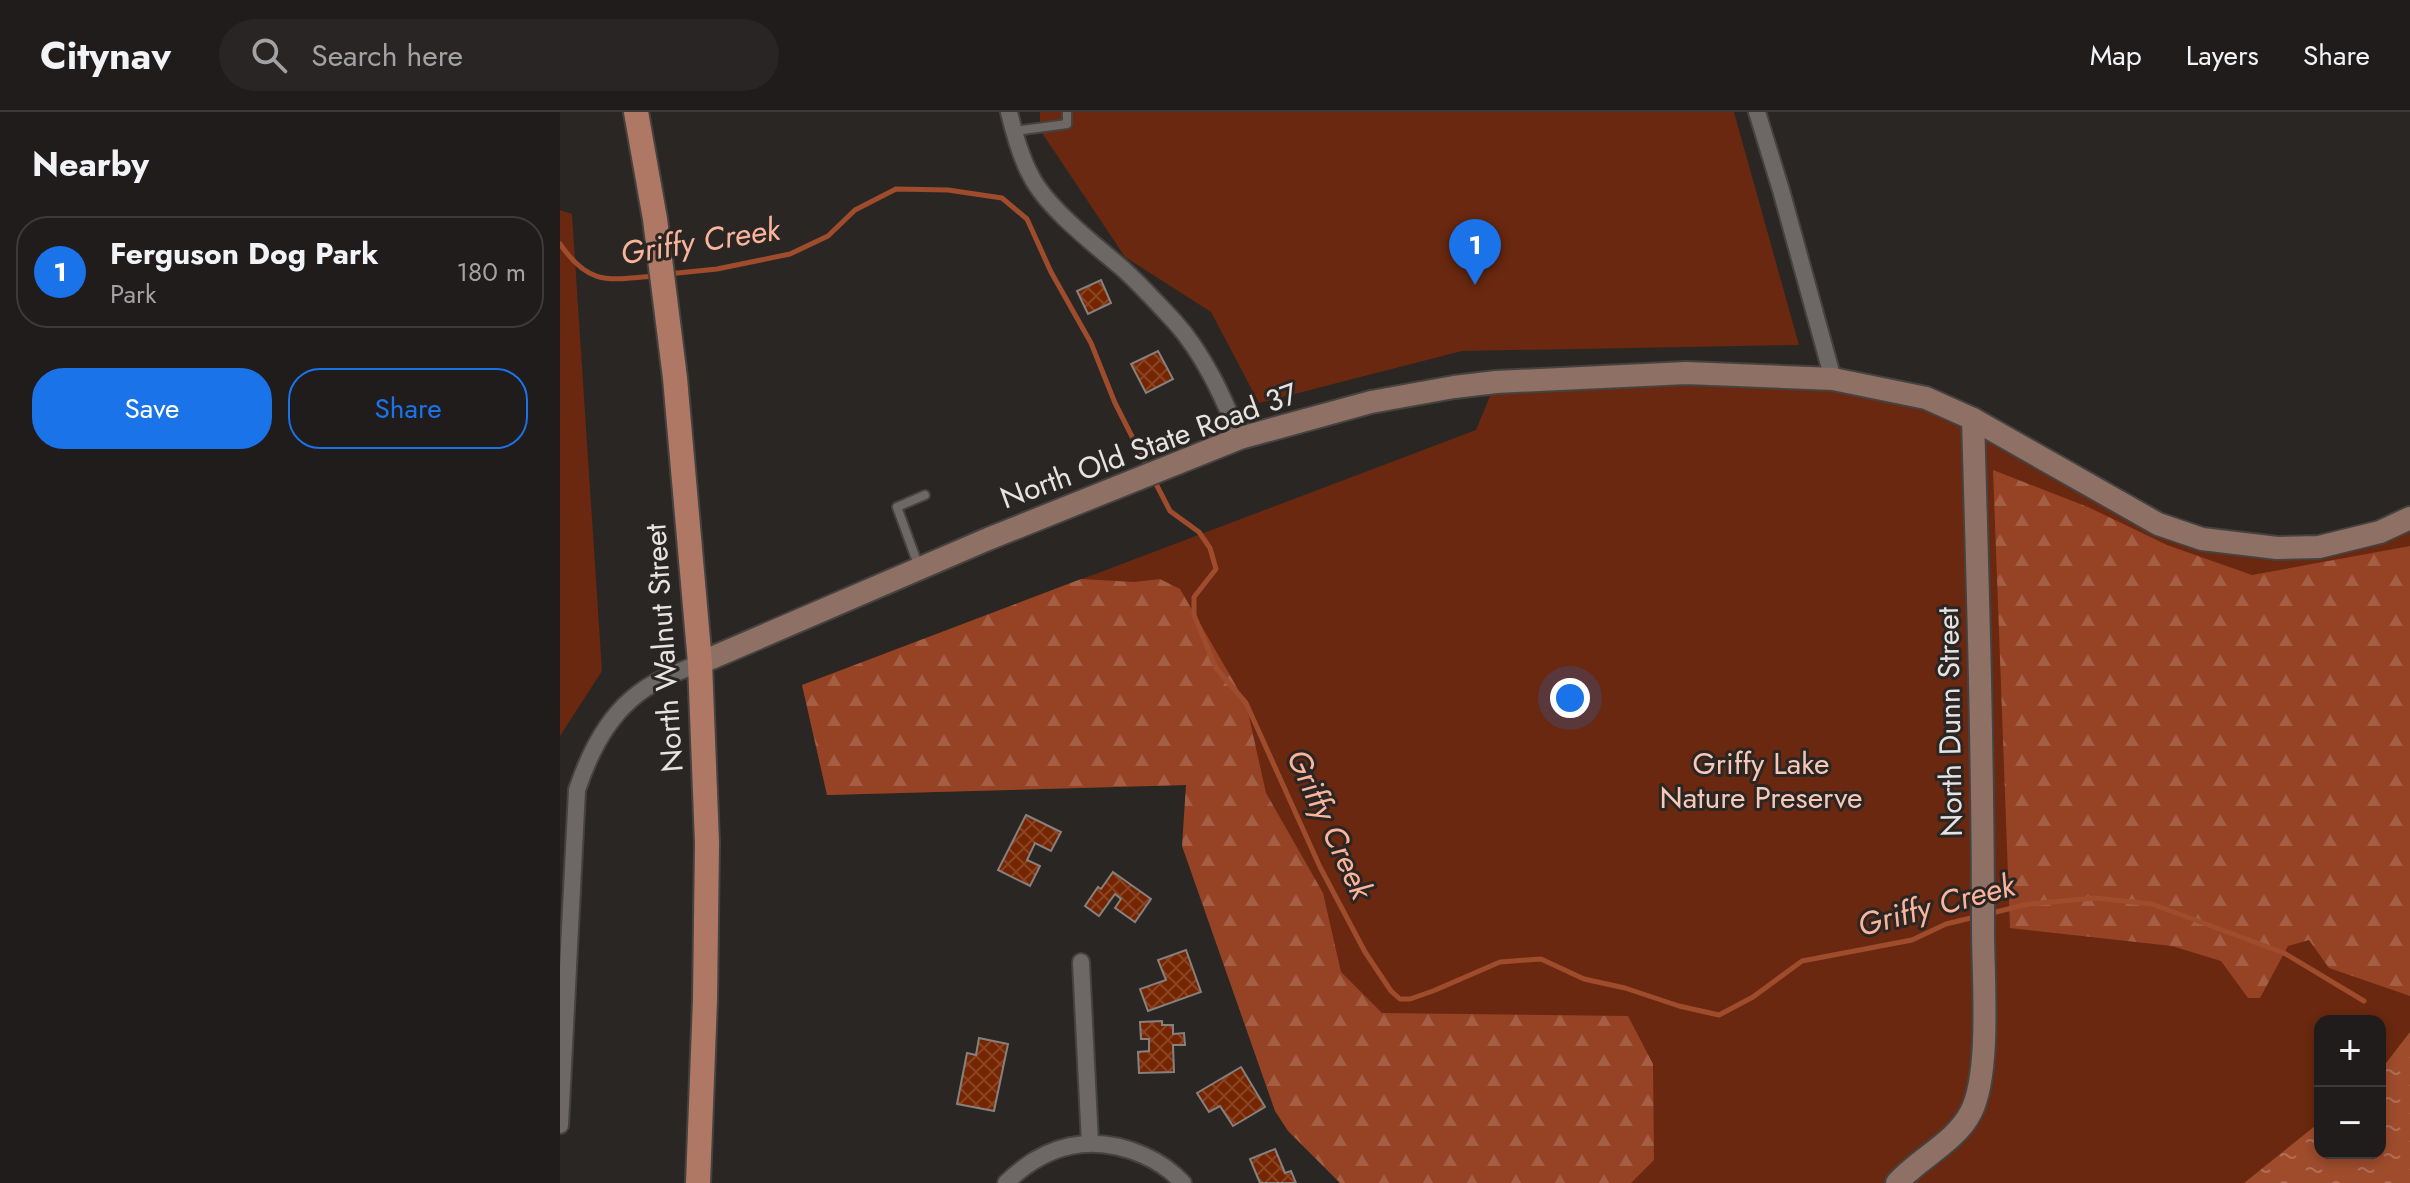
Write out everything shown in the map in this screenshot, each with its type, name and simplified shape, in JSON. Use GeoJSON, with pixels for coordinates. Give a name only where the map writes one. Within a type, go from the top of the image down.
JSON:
{"type":"FeatureCollection","features":[{"type":"Feature","properties":{"kind":"main road","name":"North Walnut Street"},"geometry":{"type":"LineString","coordinates":[[636,112],[655,219],[675,378],[700,663],[707,843],[705,1016],[698,1183]]}},
{"type":"Feature","properties":{"kind":"street"},"geometry":{"type":"LineString","coordinates":[[1009,112],[1031,178],[1050,202],[1175,322],[1199,353],[1240,438]]}},
{"type":"Feature","properties":{"kind":"street"},"geometry":{"type":"LineString","coordinates":[[1757,112],[1833,379]]}},
{"type":"Feature","properties":{"kind":"street","name":"North Old State Road 37"},"geometry":{"type":"LineString","coordinates":[[560,1125],[577,790],[596,741],[610,722],[657,681],[920,568],[1240,438],[1371,402],[1496,382],[1686,373],[1833,379],[1926,398],[1973,419],[2158,524],[2202,539],[2242,546],[2319,547],[2380,532],[2410,518]]}},
{"type":"Feature","properties":{"kind":"street","name":"North Dunn Street"},"geometry":{"type":"LineString","coordinates":[[1897,1183],[1963,1124],[1975,1100],[1982,1059],[1980,658],[1973,419]]}},
{"type":"Feature","properties":{"kind":"street"},"geometry":{"type":"LineString","coordinates":[[1081,962],[1090,1143]]}},
{"type":"Feature","properties":{"kind":"street"},"geometry":{"type":"LineString","coordinates":[[1006,1183],[1048,1153],[1090,1143],[1113,1145],[1138,1153],[1165,1166],[1183,1183]]}},
{"type":"Feature","properties":{"kind":"lane"},"geometry":{"type":"LineString","coordinates":[[1014,131],[1067,124],[1067,112]]}},
{"type":"Feature","properties":{"kind":"lane"},"geometry":{"type":"LineString","coordinates":[[920,568],[897,507],[925,495]]}},
{"type":"Feature","properties":{"kind":"green space"},"geometry":{"type":"Polygon","coordinates":[[[1040,112],[1734,112],[1799,345],[1462,351],[1259,403],[1211,312],[1125,257],[1040,130],[1040,112]]]}},
{"type":"Feature","properties":{"kind":"green space"},"geometry":{"type":"Polygon","coordinates":[[[560,210],[572,214],[602,671],[560,736],[560,210]]]}},
{"type":"Feature","properties":{"kind":"green space","name":"Griffy Lake Nature Preserve"},"geometry":{"type":"Polygon","coordinates":[[[1497,379],[1833,379],[1926,398],[2158,524],[2277,548],[2410,518],[2410,1183],[1391,1183],[1186,785],[827,795],[802,685],[1476,430],[1497,379]]]}},
{"type":"Feature","properties":{"kind":"green space"},"geometry":{"type":"Polygon","coordinates":[[[1993,470],[2088,507],[2167,545],[2252,575],[2410,546],[2410,996],[2329,968],[2309,940],[2288,946],[2260,998],[2248,998],[2221,961],[2172,946],[2010,928],[1993,470]]]}},
{"type":"Feature","properties":{"kind":"green space"},"geometry":{"type":"Polygon","coordinates":[[[1081,579],[1134,582],[1160,579],[1180,589],[1246,703],[1266,793],[1323,893],[1341,972],[1382,1013],[1628,1016],[1653,1064],[1654,1160],[1631,1183],[1340,1183],[1288,1131],[1275,1111],[1182,846],[1186,785],[827,795],[802,685],[1081,579]]]}},
{"type":"Feature","properties":{"kind":"water"},"geometry":{"type":"Polygon","coordinates":[[[2410,1032],[2410,1183],[2244,1183],[2314,1127],[2314,1159],[2386,1159],[2386,1063],[2410,1032]]]}},
{"type":"Feature","properties":{"kind":"building"},"geometry":{"type":"Polygon","coordinates":[[[1101,280],[1111,303],[1088,314],[1077,291],[1101,280]]]}},
{"type":"Feature","properties":{"kind":"building"},"geometry":{"type":"Polygon","coordinates":[[[1158,351],[1173,379],[1146,393],[1131,364],[1158,351]]]}},
{"type":"Feature","properties":{"kind":"building"},"geometry":{"type":"Polygon","coordinates":[[[1026,815],[1061,832],[1051,851],[1035,843],[1027,860],[1040,866],[1030,886],[998,870],[1026,815]]]}},
{"type":"Feature","properties":{"kind":"building"},"geometry":{"type":"Polygon","coordinates":[[[1113,872],[1151,899],[1135,922],[1115,908],[1121,899],[1115,894],[1099,916],[1085,906],[1113,872]]]}},
{"type":"Feature","properties":{"kind":"building"},"geometry":{"type":"Polygon","coordinates":[[[1186,950],[1201,992],[1148,1011],[1140,989],[1166,980],[1158,960],[1186,950]]]}},
{"type":"Feature","properties":{"kind":"building"},"geometry":{"type":"Polygon","coordinates":[[[1162,1021],[1162,1025],[1173,1025],[1173,1034],[1184,1033],[1185,1045],[1173,1045],[1174,1072],[1139,1073],[1138,1052],[1149,1051],[1149,1039],[1141,1039],[1140,1022],[1162,1021]]]}},
{"type":"Feature","properties":{"kind":"building"},"geometry":{"type":"Polygon","coordinates":[[[979,1038],[1008,1044],[994,1111],[957,1104],[967,1053],[976,1055],[979,1038]]]}},
{"type":"Feature","properties":{"kind":"building"},"geometry":{"type":"Polygon","coordinates":[[[1241,1067],[1265,1107],[1233,1126],[1220,1106],[1209,1112],[1197,1093],[1241,1067]]]}},
{"type":"Feature","properties":{"kind":"building"},"geometry":{"type":"Polygon","coordinates":[[[1275,1149],[1285,1173],[1291,1171],[1296,1183],[1260,1183],[1250,1159],[1275,1149]]]}},
{"type":"Feature","properties":{"kind":"waterway","name":"Griffy Creek"},"geometry":{"type":"LineString","coordinates":[[668,274],[717,269],[790,254],[828,236],[855,210],[896,189],[948,190],[1002,198],[1027,219],[1051,272],[1091,343],[1115,403],[1148,468]]}},
{"type":"Feature","properties":{"kind":"waterway","name":"Griffy Creek"},"geometry":{"type":"LineString","coordinates":[[560,244],[570,258],[590,274],[612,279],[654,276]]}},
{"type":"Feature","properties":{"kind":"waterway","name":"Griffy Creek"},"geometry":{"type":"LineString","coordinates":[[1154,480],[1170,511],[1199,532],[1210,548],[1216,569],[1194,597],[1194,615],[1216,668],[1246,703],[1320,867],[1365,952],[1391,991],[1400,999],[1433,991],[1500,962],[1541,959],[1584,979],[1719,1015],[1753,997],[1802,961],[1912,940],[1946,924],[1979,916]]}},
{"type":"Feature","properties":{"kind":"waterway","name":"Griffy Creek"},"geometry":{"type":"LineString","coordinates":[[1988,914],[2028,904],[2095,898],[2152,904],[2284,953],[2364,1001]]}},
{"type":"Feature","properties":{"kind":"place","name":"Ferguson Dog Park"},"geometry":{"type":"Point","coordinates":[1475,285]}}]}
